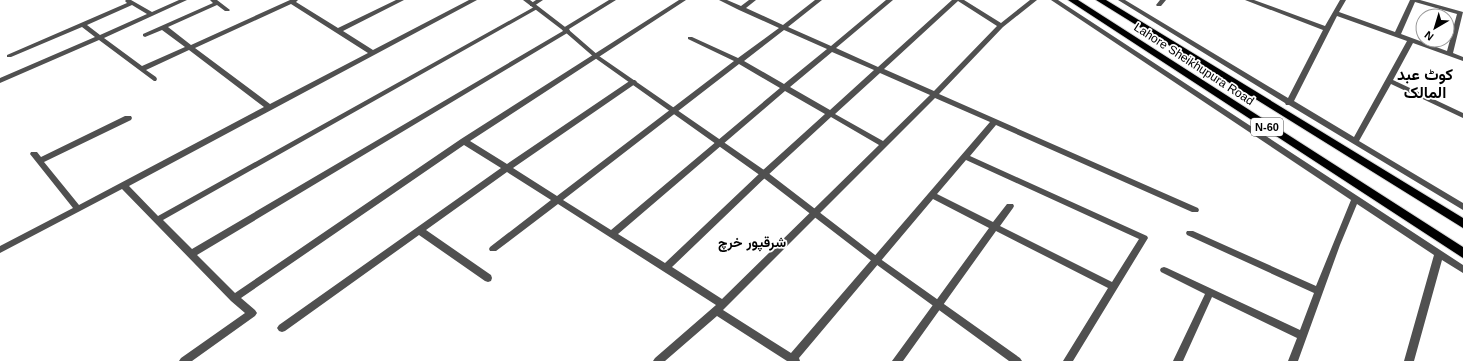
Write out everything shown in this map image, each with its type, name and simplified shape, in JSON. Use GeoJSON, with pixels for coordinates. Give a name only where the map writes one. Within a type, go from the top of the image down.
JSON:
{"type":"FeatureCollection","features":[{"type":"Feature","properties":{"kind":"highway","name":"Lahore Sheikhupura Road"},"geometry":{"type":"LineString","coordinates":[[1072,0],[1463,254]]}},
{"type":"Feature","properties":{"kind":"highway","name":"Lahore Sheikhupura Road"},"geometry":{"type":"LineString","coordinates":[[1100,0],[1463,224]]}},
{"type":"Feature","properties":{"kind":"street"},"geometry":{"type":"LineString","coordinates":[[0,81],[184,0]]}},
{"type":"Feature","properties":{"kind":"street"},"geometry":{"type":"LineString","coordinates":[[338,31],[401,0]]}},
{"type":"Feature","properties":{"kind":"street"},"geometry":{"type":"LineString","coordinates":[[0,250],[474,0]]}},
{"type":"Feature","properties":{"kind":"street"},"geometry":{"type":"LineString","coordinates":[[157,220],[540,0]]}},
{"type":"Feature","properties":{"kind":"street"},"geometry":{"type":"LineString","coordinates":[[191,254],[566,30],[613,0]]}},
{"type":"Feature","properties":{"kind":"street"},"geometry":{"type":"LineString","coordinates":[[234,298],[464,141],[597,57],[683,0]]}},
{"type":"Feature","properties":{"kind":"street"},"geometry":{"type":"LineString","coordinates":[[722,0],[1195,210]]}},
{"type":"Feature","properties":{"kind":"street"},"geometry":{"type":"LineString","coordinates":[[741,9],[753,0]]}},
{"type":"Feature","properties":{"kind":"street"},"geometry":{"type":"LineString","coordinates":[[493,249],[819,0]]}},
{"type":"Feature","properties":{"kind":"street"},"geometry":{"type":"LineString","coordinates":[[613,233],[718,143],[890,0]]}},
{"type":"Feature","properties":{"kind":"street"},"geometry":{"type":"LineString","coordinates":[[666,267],[764,174],[956,0]]}},
{"type":"Feature","properties":{"kind":"street"},"geometry":{"type":"LineString","coordinates":[[960,0],[1001,26]]}},
{"type":"Feature","properties":{"kind":"street"},"geometry":{"type":"LineString","coordinates":[[658,361],[720,308],[935,94],[1001,26],[1034,0]]}},
{"type":"Feature","properties":{"kind":"street"},"geometry":{"type":"LineString","coordinates":[[1054,0],[1463,270]]}},
{"type":"Feature","properties":{"kind":"street"},"geometry":{"type":"LineString","coordinates":[[1121,0],[1289,103],[1463,206]]}},
{"type":"Feature","properties":{"kind":"street"},"geometry":{"type":"LineString","coordinates":[[1248,0],[1327,28]]}},
{"type":"Feature","properties":{"kind":"street"},"geometry":{"type":"LineString","coordinates":[[1289,103],[1343,0]]}},
{"type":"Feature","properties":{"kind":"street"},"geometry":{"type":"LineString","coordinates":[[1397,35],[1413,0],[1462,14],[1449,54]]}},
{"type":"Feature","properties":{"kind":"street"},"geometry":{"type":"LineString","coordinates":[[142,70],[293,1],[373,53]]}},
{"type":"Feature","properties":{"kind":"street"},"geometry":{"type":"LineString","coordinates":[[9,56],[82,25],[129,2],[152,14]]}},
{"type":"Feature","properties":{"kind":"street"},"geometry":{"type":"LineString","coordinates":[[145,35],[215,2],[227,10]]}},
{"type":"Feature","properties":{"kind":"street"},"geometry":{"type":"LineString","coordinates":[[531,4],[566,30],[597,57],[764,174],[876,260],[1013,360]]}},
{"type":"Feature","properties":{"kind":"street"},"geometry":{"type":"LineString","coordinates":[[1335,13],[1463,59]]}},
{"type":"Feature","properties":{"kind":"street"},"geometry":{"type":"LineString","coordinates":[[82,25],[100,37],[154,79]]}},
{"type":"Feature","properties":{"kind":"street"},"geometry":{"type":"LineString","coordinates":[[163,27],[270,108]]}},
{"type":"Feature","properties":{"kind":"street"},"geometry":{"type":"LineString","coordinates":[[690,38],[739,61],[884,145]]}},
{"type":"Feature","properties":{"kind":"street"},"geometry":{"type":"LineString","coordinates":[[1355,142],[1411,40]]}},
{"type":"Feature","properties":{"kind":"street"},"geometry":{"type":"LineString","coordinates":[[1389,80],[1463,116]]}},
{"type":"Feature","properties":{"kind":"street"},"geometry":{"type":"LineString","coordinates":[[282,328],[506,169],[633,82]]}},
{"type":"Feature","properties":{"kind":"street"},"geometry":{"type":"LineString","coordinates":[[78,209],[36,158],[128,118]]}},
{"type":"Feature","properties":{"kind":"street"},"geometry":{"type":"LineString","coordinates":[[464,141],[506,169],[558,199],[666,267],[720,308],[794,360],[876,260],[995,121]]}},
{"type":"Feature","properties":{"kind":"street"},"geometry":{"type":"LineString","coordinates":[[964,156],[1144,238],[1068,361]]}},
{"type":"Feature","properties":{"kind":"street"},"geometry":{"type":"LineString","coordinates":[[123,185],[234,298],[252,313],[184,361]]}},
{"type":"Feature","properties":{"kind":"street"},"geometry":{"type":"LineString","coordinates":[[932,195],[1114,287]]}},
{"type":"Feature","properties":{"kind":"street"},"geometry":{"type":"LineString","coordinates":[[1293,361],[1355,199]]}},
{"type":"Feature","properties":{"kind":"street"},"geometry":{"type":"LineString","coordinates":[[897,361],[1010,206]]}},
{"type":"Feature","properties":{"kind":"street"},"geometry":{"type":"LineString","coordinates":[[420,230],[488,278]]}},
{"type":"Feature","properties":{"kind":"street"},"geometry":{"type":"LineString","coordinates":[[1190,233],[1319,291]]}},
{"type":"Feature","properties":{"kind":"street"},"geometry":{"type":"LineString","coordinates":[[1409,361],[1439,254]]}},
{"type":"Feature","properties":{"kind":"street"},"geometry":{"type":"LineString","coordinates":[[1164,270],[1302,336]]}},
{"type":"Feature","properties":{"kind":"street"},"geometry":{"type":"LineString","coordinates":[[1178,361],[1210,292]]}},
{"type":"Feature","properties":{"kind":"district","name":"کوٹ عبد المالک"},"geometry":{"type":"Point","coordinates":[1425,83]}},
{"type":"Feature","properties":{"kind":"district","name":"شرقپور خرچ"},"geometry":{"type":"Point","coordinates":[752,242]}}]}
